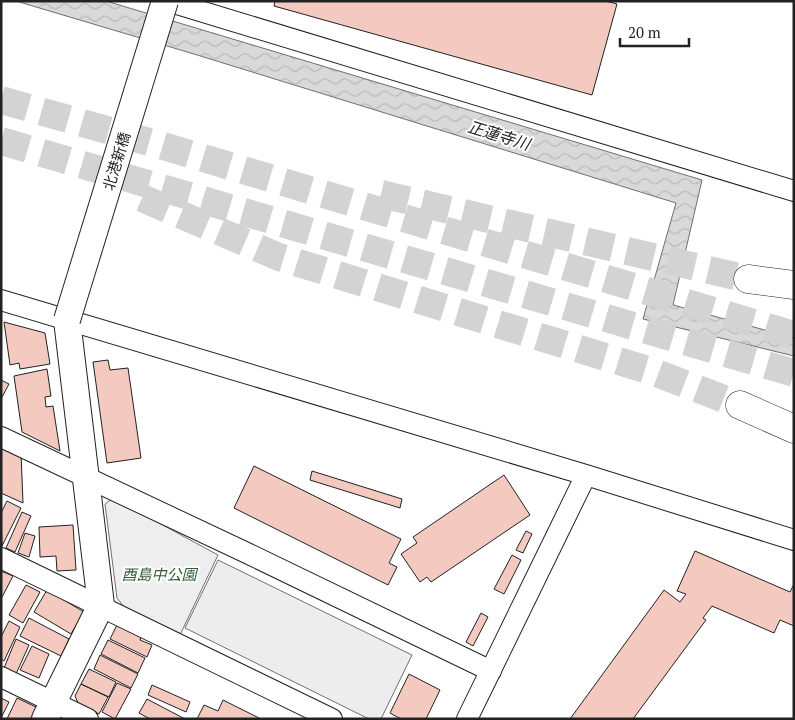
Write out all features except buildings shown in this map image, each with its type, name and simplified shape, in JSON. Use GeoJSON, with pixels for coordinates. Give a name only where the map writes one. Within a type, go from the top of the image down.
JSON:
{"type":"FeatureCollection","features":[{"type":"Feature","properties":{"kind":"highway"},"geometry":{"type":"LineString","coordinates":[[748,279],[794,285]]}},
{"type":"Feature","properties":{"kind":"highway"},"geometry":{"type":"LineString","coordinates":[[740,405],[794,429]]}},
{"type":"Feature","properties":{"kind":"street"},"geometry":{"type":"LineString","coordinates":[[166,1],[794,190]]}},
{"type":"Feature","properties":{"kind":"street","name":"北港新橋"},"geometry":{"type":"LineString","coordinates":[[68,320],[166,1]]}},
{"type":"Feature","properties":{"kind":"street"},"geometry":{"type":"LineString","coordinates":[[1,300],[586,475],[794,540]]}},
{"type":"Feature","properties":{"kind":"street"},"geometry":{"type":"LineString","coordinates":[[49,710],[101,605],[68,320]]}},
{"type":"Feature","properties":{"kind":"street"},"geometry":{"type":"LineString","coordinates":[[1,437],[249,554],[490,671]]}},
{"type":"Feature","properties":{"kind":"street"},"geometry":{"type":"LineString","coordinates":[[467,719],[586,475]]}},
{"type":"Feature","properties":{"kind":"street"},"geometry":{"type":"LineString","coordinates":[[1,558],[332,719]]}},
{"type":"Feature","properties":{"kind":"street"},"geometry":{"type":"LineString","coordinates":[[1,677],[49,710],[88,719]]}},
{"type":"Feature","properties":{"kind":"green space","name":"酉島中公園"},"geometry":{"type":"Polygon","coordinates":[[[113,498],[218,555],[180,635],[124,607],[117,598],[105,504],[113,498]]]}},
{"type":"Feature","properties":{"kind":"shaded area"},"geometry":{"type":"Polygon","coordinates":[[[218,560],[412,655],[381,719],[369,719],[185,628],[218,560]]]}},
{"type":"Feature","properties":{"kind":"water","name":"正蓮寺川"},"geometry":{"type":"Polygon","coordinates":[[[16,1],[106,1],[702,180],[673,305],[794,338],[794,356],[643,319],[676,203],[16,1]]]}},
{"type":"Feature","properties":{"kind":"tunnel"},"geometry":{"type":"LineString","coordinates":[[1,100],[153,143],[794,335]]}},
{"type":"Feature","properties":{"kind":"tunnel"},"geometry":{"type":"LineString","coordinates":[[1,141],[794,373]]}},
{"type":"Feature","properties":{"kind":"tunnel"},"geometry":{"type":"LineString","coordinates":[[381,194],[748,279]]}},
{"type":"Feature","properties":{"kind":"tunnel"},"geometry":{"type":"LineString","coordinates":[[142,198],[279,257],[651,371],[740,405]]}}]}
